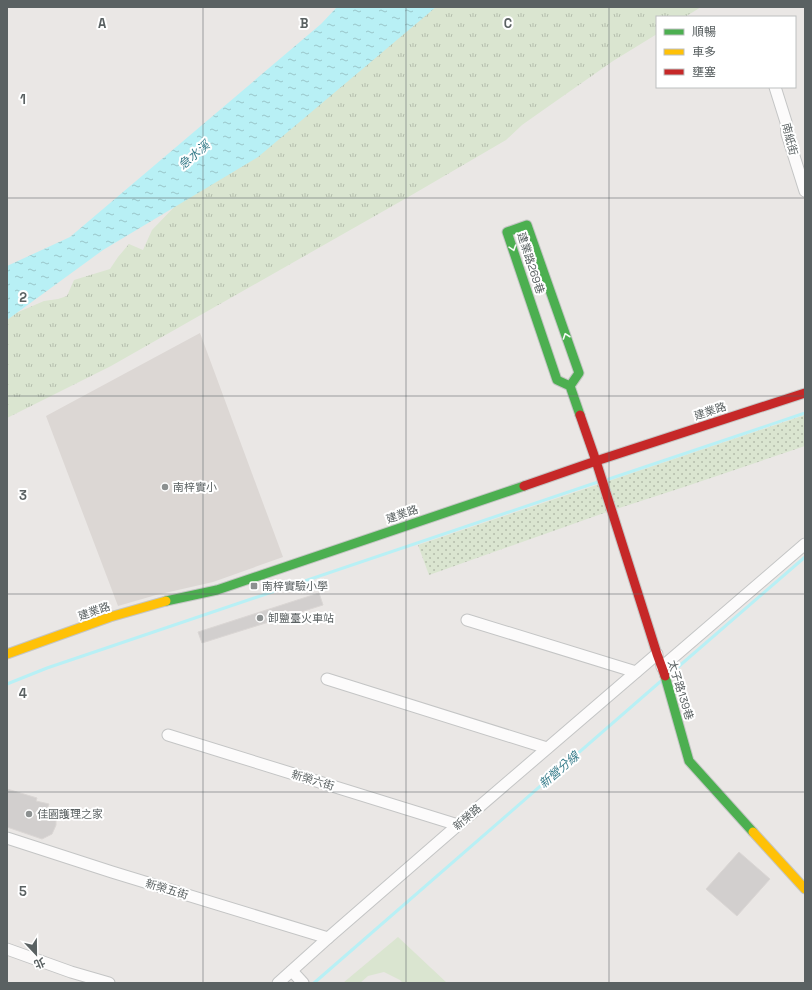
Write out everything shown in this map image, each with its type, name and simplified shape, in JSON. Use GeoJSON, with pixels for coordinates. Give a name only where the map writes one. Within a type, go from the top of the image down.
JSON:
{"type":"FeatureCollection","features":[{"type":"Feature","properties":{"kind":"street","name":"南紙街"},"geometry":{"type":"LineString","coordinates":[[775,88],[786,122],[787,134],[805,191]]}},
{"type":"Feature","properties":{"kind":"street","name":"建業路269巷"},"geometry":{"type":"LineString","coordinates":[[527,224],[579,373],[570,386],[557,380],[507,232],[527,224]]}},
{"type":"Feature","properties":{"kind":"street"},"geometry":{"type":"LineString","coordinates":[[570,386],[596,461]]}},
{"type":"Feature","properties":{"kind":"street","name":"建業路"},"geometry":{"type":"LineString","coordinates":[[7,654],[110,617],[159,602],[217,590],[596,461],[805,393]]}},
{"type":"Feature","properties":{"kind":"street","name":"太子路139巷"},"geometry":{"type":"LineString","coordinates":[[596,461],[664,672],[689,761],[805,889]]}},
{"type":"Feature","properties":{"kind":"street"},"geometry":{"type":"LineString","coordinates":[[664,672],[805,544]]}},
{"type":"Feature","properties":{"kind":"street"},"geometry":{"type":"LineString","coordinates":[[467,620],[636,672]]}},
{"type":"Feature","properties":{"kind":"street","name":"新榮路"},"geometry":{"type":"LineString","coordinates":[[278,983],[458,825],[657,654]]}},
{"type":"Feature","properties":{"kind":"street"},"geometry":{"type":"LineString","coordinates":[[327,679],[547,748]]}},
{"type":"Feature","properties":{"kind":"street","name":"新榮六街"},"geometry":{"type":"LineString","coordinates":[[168,735],[458,825]]}},
{"type":"Feature","properties":{"kind":"street","name":"新榮五街"},"geometry":{"type":"LineString","coordinates":[[7,838],[112,872],[328,938]]}},
{"type":"Feature","properties":{"kind":"street"},"geometry":{"type":"LineString","coordinates":[[7,949],[71,972],[109,983]]}},
{"type":"Feature","properties":{"kind":"street"},"geometry":{"type":"LineString","coordinates":[[292,971],[303,983]]}},
{"type":"Feature","properties":{"kind":"shaded area","name":"南梓實小"},"geometry":{"type":"Polygon","coordinates":[[[200,333],[283,557],[213,582],[156,595],[118,606],[46,416],[200,333]]]}},
{"type":"Feature","properties":{"kind":"green space"},"geometry":{"type":"Polygon","coordinates":[[[395,7],[701,7],[687,16],[656,16],[656,35],[613,61],[522,125],[506,140],[111,366],[7,418],[7,320],[16,313],[44,301],[67,296],[74,280],[110,269],[129,244],[143,250],[152,230],[232,147],[395,7]]]}},
{"type":"Feature","properties":{"kind":"green space"},"geometry":{"type":"Polygon","coordinates":[[[805,415],[805,446],[604,513],[429,575],[418,545],[805,415]]]}},
{"type":"Feature","properties":{"kind":"green space"},"geometry":{"type":"Polygon","coordinates":[[[398,937],[447,983],[403,983],[384,972],[368,976],[360,983],[343,983],[398,937]]]}},
{"type":"Feature","properties":{"kind":"water","name":"急水溪"},"geometry":{"type":"Polygon","coordinates":[[[337,7],[436,7],[258,157],[103,250],[7,320],[7,266],[70,237],[321,24],[337,7]]]}},
{"type":"Feature","properties":{"kind":"building","name":"卸鹽臺火車站"},"geometry":{"type":"Polygon","coordinates":[[[319,593],[323,605],[202,643],[198,632],[319,593]]]}},
{"type":"Feature","properties":{"kind":"building","name":"佳園護理之家"},"geometry":{"type":"Polygon","coordinates":[[[7,789],[37,798],[36,801],[49,804],[47,809],[56,820],[56,825],[52,834],[42,839],[7,827],[7,789]]]}},
{"type":"Feature","properties":{"kind":"building"},"geometry":{"type":"Polygon","coordinates":[[[739,852],[770,879],[737,916],[706,889],[739,852]]]}},
{"type":"Feature","properties":{"kind":"waterway"},"geometry":{"type":"LineString","coordinates":[[606,480],[805,413]]}},
{"type":"Feature","properties":{"kind":"waterway"},"geometry":{"type":"LineString","coordinates":[[7,684],[47,668],[598,482]]}},
{"type":"Feature","properties":{"kind":"waterway","name":"新營分線"},"geometry":{"type":"LineString","coordinates":[[670,674],[805,557]]}},
{"type":"Feature","properties":{"kind":"waterway","name":"新營分線"},"geometry":{"type":"LineString","coordinates":[[314,983],[661,681]]}},
{"type":"Feature","properties":{"kind":"traffic: fast"},"geometry":{"type":"LineString","coordinates":[[570,386],[579,373],[527,225],[507,232],[557,380],[570,386],[580,415]]}},
{"type":"Feature","properties":{"kind":"traffic: fast"},"geometry":{"type":"LineString","coordinates":[[166,601],[217,590],[524,486]]}},
{"type":"Feature","properties":{"kind":"traffic: fast"},"geometry":{"type":"LineString","coordinates":[[665,676],[689,761],[753,832]]}},
{"type":"Feature","properties":{"kind":"traffic: slow"},"geometry":{"type":"LineString","coordinates":[[7,654],[110,617],[166,601]]}},
{"type":"Feature","properties":{"kind":"traffic: slow"},"geometry":{"type":"LineString","coordinates":[[753,832],[805,889]]}},
{"type":"Feature","properties":{"kind":"traffic: jam"},"geometry":{"type":"LineString","coordinates":[[524,486],[805,393]]}},
{"type":"Feature","properties":{"kind":"traffic: jam"},"geometry":{"type":"LineString","coordinates":[[580,415],[665,676]]}},
{"type":"Feature","properties":{"kind":"place","name":"南梓實小"},"geometry":{"type":"Point","coordinates":[165,487]}},
{"type":"Feature","properties":{"kind":"place","name":"南梓實驗小學"},"geometry":{"type":"Point","coordinates":[254,586]}},
{"type":"Feature","properties":{"kind":"place","name":"卸鹽臺火車站"},"geometry":{"type":"Point","coordinates":[260,618]}},
{"type":"Feature","properties":{"kind":"place","name":"佳園護理之家"},"geometry":{"type":"Point","coordinates":[29,814]}}]}
